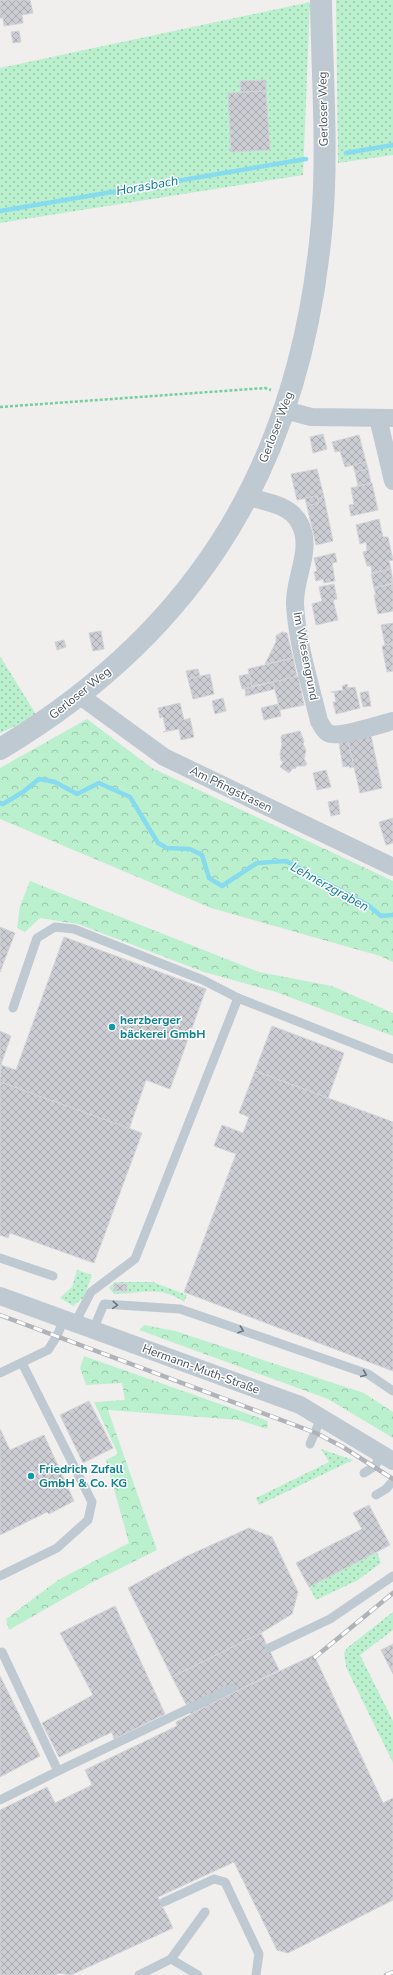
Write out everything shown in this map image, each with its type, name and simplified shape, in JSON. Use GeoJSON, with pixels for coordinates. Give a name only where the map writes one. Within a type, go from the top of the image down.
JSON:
{"type":"FeatureCollection","features":[{"type":"Feature","properties":{"kind":"street","name":"Gerloser Weg"},"geometry":{"type":"LineString","coordinates":[[0,749],[50,718],[140,642],[176,604],[215,553],[248,497],[287,402],[305,337],[316,278],[322,220],[324,162],[321,0]]}},
{"type":"Feature","properties":{"kind":"street"},"geometry":{"type":"LineString","coordinates":[[287,402],[311,417],[385,418],[393,481]]}},
{"type":"Feature","properties":{"kind":"street","name":"Im Wiesengrund"},"geometry":{"type":"LineString","coordinates":[[248,497],[286,508],[295,515],[304,532],[305,547],[295,603],[298,627],[315,705],[319,721],[323,728],[331,734],[341,734],[393,721]]}},
{"type":"Feature","properties":{"kind":"street","name":"Am Pfingstrasen"},"geometry":{"type":"LineString","coordinates":[[78,695],[164,757],[393,867]]}},
{"type":"Feature","properties":{"kind":"street","name":"Hermann-Muth-Straße"},"geometry":{"type":"LineString","coordinates":[[0,1296],[300,1406],[387,1457]]}},
{"type":"Feature","properties":{"kind":"lane"},"geometry":{"type":"LineString","coordinates":[[13,1008],[37,938],[55,927],[74,929],[203,980],[238,998],[393,1059]]}},
{"type":"Feature","properties":{"kind":"lane"},"geometry":{"type":"LineString","coordinates":[[0,1373],[48,1350],[91,1292],[135,1259],[238,998]]}},
{"type":"Feature","properties":{"kind":"lane"},"geometry":{"type":"LineString","coordinates":[[0,1258],[53,1276]]}},
{"type":"Feature","properties":{"kind":"lane"},"geometry":{"type":"LineString","coordinates":[[93,1330],[104,1304],[180,1309],[368,1374],[393,1391]]}},
{"type":"Feature","properties":{"kind":"lane"},"geometry":{"type":"LineString","coordinates":[[0,1576],[57,1548],[88,1520],[92,1502],[22,1363]]}},
{"type":"Feature","properties":{"kind":"lane"},"geometry":{"type":"LineString","coordinates":[[310,1444],[321,1418]]}},
{"type":"Feature","properties":{"kind":"lane"},"geometry":{"type":"LineString","coordinates":[[364,1473],[387,1457]]}},
{"type":"Feature","properties":{"kind":"lane"},"geometry":{"type":"LineString","coordinates":[[376,1495],[386,1489],[393,1481]]}},
{"type":"Feature","properties":{"kind":"lane"},"geometry":{"type":"LineString","coordinates":[[269,1648],[330,1619],[393,1576]]}},
{"type":"Feature","properties":{"kind":"lane"},"geometry":{"type":"LineString","coordinates":[[2,1652],[58,1771]]}},
{"type":"Feature","properties":{"kind":"lane"},"geometry":{"type":"LineString","coordinates":[[0,1800],[232,1688]]}},
{"type":"Feature","properties":{"kind":"lane"},"geometry":{"type":"LineString","coordinates":[[164,1902],[214,1879],[225,1882],[259,1954],[256,1975]]}},
{"type":"Feature","properties":{"kind":"lane"},"geometry":{"type":"LineString","coordinates":[[139,1975],[170,1959],[205,1912]]}},
{"type":"Feature","properties":{"kind":"lane"},"geometry":{"type":"LineString","coordinates":[[170,1959],[198,1975]]}},
{"type":"Feature","properties":{"kind":"path"},"geometry":{"type":"LineString","coordinates":[[0,407],[265,388],[287,402]]}},
{"type":"Feature","properties":{"kind":"green space"},"geometry":{"type":"Polygon","coordinates":[[[336,0],[393,0],[393,155],[338,163],[336,0]]]}},
{"type":"Feature","properties":{"kind":"green space"},"geometry":{"type":"Polygon","coordinates":[[[310,2],[303,175],[0,223],[0,68],[310,2]]]}},
{"type":"Feature","properties":{"kind":"green space"},"geometry":{"type":"Polygon","coordinates":[[[0,656],[37,716],[0,733],[0,656]]]}},
{"type":"Feature","properties":{"kind":"green space"},"geometry":{"type":"Polygon","coordinates":[[[87,719],[152,768],[393,881],[393,962],[380,956],[211,908],[0,819],[0,768],[87,719]]]}},
{"type":"Feature","properties":{"kind":"green space"},"geometry":{"type":"Polygon","coordinates":[[[30,881],[259,972],[332,986],[393,1013],[393,1036],[276,992],[204,972],[78,924],[40,918],[25,932],[17,928],[20,906],[30,881]]]}},
{"type":"Feature","properties":{"kind":"green space"},"geometry":{"type":"Polygon","coordinates":[[[77,1270],[92,1275],[84,1297],[73,1306],[60,1298],[72,1287],[77,1270]]]}},
{"type":"Feature","properties":{"kind":"green space"},"geometry":{"type":"Polygon","coordinates":[[[115,1282],[153,1282],[187,1295],[184,1302],[175,1297],[158,1292],[114,1294],[109,1288],[115,1282]]]}},
{"type":"Feature","properties":{"kind":"green space"},"geometry":{"type":"Polygon","coordinates":[[[144,1325],[175,1331],[364,1393],[393,1412],[393,1438],[328,1399],[139,1330],[144,1325]]]}},
{"type":"Feature","properties":{"kind":"green space"},"geometry":{"type":"Polygon","coordinates":[[[84,1356],[268,1421],[267,1429],[239,1420],[108,1410],[157,1550],[91,1583],[9,1630],[6,1619],[58,1580],[129,1543],[106,1460],[118,1454],[94,1402],[125,1400],[122,1383],[86,1385],[80,1368],[84,1356]]]}},
{"type":"Feature","properties":{"kind":"green space"},"geometry":{"type":"Polygon","coordinates":[[[321,1449],[353,1460],[259,1505],[256,1498],[329,1462],[321,1449]]]}},
{"type":"Feature","properties":{"kind":"green space"},"geometry":{"type":"Polygon","coordinates":[[[377,1552],[381,1563],[358,1580],[316,1600],[309,1587],[377,1552]]]}},
{"type":"Feature","properties":{"kind":"green space"},"geometry":{"type":"Polygon","coordinates":[[[393,1612],[393,1630],[360,1655],[393,1721],[393,1763],[346,1667],[344,1653],[347,1648],[393,1612]]]}},
{"type":"Feature","properties":{"kind":"building"},"geometry":{"type":"Polygon","coordinates":[[[0,0],[30,0],[33,13],[22,15],[23,23],[4,26],[3,18],[0,18],[0,0]]]}},
{"type":"Feature","properties":{"kind":"building"},"geometry":{"type":"Polygon","coordinates":[[[19,31],[21,42],[13,43],[11,32],[19,31]]]}},
{"type":"Feature","properties":{"kind":"building"},"geometry":{"type":"Polygon","coordinates":[[[266,80],[266,91],[241,92],[240,81],[266,80]]]}},
{"type":"Feature","properties":{"kind":"building"},"geometry":{"type":"Polygon","coordinates":[[[266,91],[270,150],[231,152],[228,93],[266,91]]]}},
{"type":"Feature","properties":{"kind":"building"},"geometry":{"type":"Polygon","coordinates":[[[323,434],[327,449],[313,453],[310,437],[323,434]]]}},
{"type":"Feature","properties":{"kind":"building"},"geometry":{"type":"Polygon","coordinates":[[[359,435],[366,462],[345,467],[340,451],[335,452],[332,442],[359,435]]]}},
{"type":"Feature","properties":{"kind":"building"},"geometry":{"type":"Polygon","coordinates":[[[366,462],[368,469],[355,472],[353,465],[366,462]]]}},
{"type":"Feature","properties":{"kind":"building"},"geometry":{"type":"Polygon","coordinates":[[[317,469],[324,497],[318,499],[317,496],[297,500],[291,474],[317,469]]]}},
{"type":"Feature","properties":{"kind":"building"},"geometry":{"type":"Polygon","coordinates":[[[368,469],[371,483],[358,486],[355,472],[368,469]]]}},
{"type":"Feature","properties":{"kind":"building"},"geometry":{"type":"Polygon","coordinates":[[[372,483],[378,510],[351,516],[349,505],[354,504],[351,488],[372,483]]]}},
{"type":"Feature","properties":{"kind":"building"},"geometry":{"type":"Polygon","coordinates":[[[317,496],[319,503],[307,506],[305,498],[317,496]]]}},
{"type":"Feature","properties":{"kind":"building"},"geometry":{"type":"Polygon","coordinates":[[[324,497],[333,541],[316,545],[307,506],[319,503],[318,499],[324,497]]]}},
{"type":"Feature","properties":{"kind":"building"},"geometry":{"type":"Polygon","coordinates":[[[379,519],[383,537],[388,537],[393,560],[389,561],[391,569],[372,573],[371,566],[367,566],[363,552],[367,551],[366,542],[360,544],[356,525],[379,519]]]}},
{"type":"Feature","properties":{"kind":"building"},"geometry":{"type":"Polygon","coordinates":[[[335,553],[337,562],[332,563],[335,581],[324,583],[323,579],[316,581],[314,572],[317,571],[314,558],[335,553]]]}},
{"type":"Feature","properties":{"kind":"building"},"geometry":{"type":"Polygon","coordinates":[[[391,569],[393,583],[374,588],[371,574],[391,569]]]}},
{"type":"Feature","properties":{"kind":"building"},"geometry":{"type":"Polygon","coordinates":[[[334,584],[337,599],[333,600],[338,620],[316,625],[312,604],[322,601],[319,587],[334,584]]]}},
{"type":"Feature","properties":{"kind":"building"},"geometry":{"type":"Polygon","coordinates":[[[393,584],[393,611],[378,614],[374,588],[393,584]]]}},
{"type":"Feature","properties":{"kind":"building"},"geometry":{"type":"Polygon","coordinates":[[[393,623],[393,643],[385,645],[381,625],[393,623]]]}},
{"type":"Feature","properties":{"kind":"building"},"geometry":{"type":"Polygon","coordinates":[[[101,631],[104,649],[93,651],[89,633],[101,631]]]}},
{"type":"Feature","properties":{"kind":"building"},"geometry":{"type":"Polygon","coordinates":[[[282,632],[287,633],[293,658],[265,664],[276,642],[276,636],[282,632]]]}},
{"type":"Feature","properties":{"kind":"building"},"geometry":{"type":"Polygon","coordinates":[[[64,640],[66,647],[57,650],[55,642],[64,640]]]}},
{"type":"Feature","properties":{"kind":"building"},"geometry":{"type":"Polygon","coordinates":[[[393,643],[393,671],[387,672],[382,646],[393,643]]]}},
{"type":"Feature","properties":{"kind":"building"},"geometry":{"type":"Polygon","coordinates":[[[293,658],[297,677],[252,686],[248,669],[293,658]]]}},
{"type":"Feature","properties":{"kind":"building"},"geometry":{"type":"Polygon","coordinates":[[[198,669],[200,676],[188,679],[186,671],[198,669]]]}},
{"type":"Feature","properties":{"kind":"building"},"geometry":{"type":"Polygon","coordinates":[[[210,674],[214,694],[193,699],[188,679],[210,674]]]}},
{"type":"Feature","properties":{"kind":"building"},"geometry":{"type":"Polygon","coordinates":[[[249,674],[252,687],[242,689],[239,676],[249,674]]]}},
{"type":"Feature","properties":{"kind":"building"},"geometry":{"type":"Polygon","coordinates":[[[298,676],[304,705],[280,710],[273,682],[298,676]]]}},
{"type":"Feature","properties":{"kind":"building"},"geometry":{"type":"Polygon","coordinates":[[[273,682],[275,689],[246,696],[245,689],[273,682]]]}},
{"type":"Feature","properties":{"kind":"building"},"geometry":{"type":"Polygon","coordinates":[[[347,684],[348,688],[355,687],[360,708],[336,714],[333,702],[336,702],[334,692],[331,692],[343,690],[342,686],[347,684]]]}},
{"type":"Feature","properties":{"kind":"building"},"geometry":{"type":"Polygon","coordinates":[[[368,691],[371,706],[363,707],[360,693],[368,691]]]}},
{"type":"Feature","properties":{"kind":"building"},"geometry":{"type":"Polygon","coordinates":[[[223,698],[226,711],[215,714],[212,701],[223,698]]]}},
{"type":"Feature","properties":{"kind":"building"},"geometry":{"type":"Polygon","coordinates":[[[180,703],[184,720],[190,718],[194,737],[181,740],[179,729],[163,732],[166,731],[163,717],[160,718],[158,708],[180,703]]]}},
{"type":"Feature","properties":{"kind":"building"},"geometry":{"type":"Polygon","coordinates":[[[278,704],[281,716],[264,720],[261,708],[278,704]]]}},
{"type":"Feature","properties":{"kind":"building"},"geometry":{"type":"Polygon","coordinates":[[[300,731],[306,750],[304,759],[307,764],[305,766],[297,766],[295,769],[293,768],[289,773],[280,767],[283,762],[281,761],[280,754],[282,745],[281,737],[282,735],[300,731]]]}},
{"type":"Feature","properties":{"kind":"building"},"geometry":{"type":"Polygon","coordinates":[[[371,736],[382,788],[360,793],[348,741],[371,736]]]}},
{"type":"Feature","properties":{"kind":"building"},"geometry":{"type":"Polygon","coordinates":[[[348,741],[354,767],[350,768],[349,766],[343,767],[339,743],[348,741]]]}},
{"type":"Feature","properties":{"kind":"building"},"geometry":{"type":"Polygon","coordinates":[[[326,770],[331,787],[317,790],[313,773],[326,770]]]}},
{"type":"Feature","properties":{"kind":"building"},"geometry":{"type":"Polygon","coordinates":[[[338,800],[340,814],[331,816],[328,802],[338,800]]]}},
{"type":"Feature","properties":{"kind":"building"},"geometry":{"type":"Polygon","coordinates":[[[393,818],[393,843],[386,845],[379,822],[393,818]]]}},
{"type":"Feature","properties":{"kind":"building"},"geometry":{"type":"Polygon","coordinates":[[[0,927],[15,933],[0,972],[0,927]]]}},
{"type":"Feature","properties":{"kind":"building","name":"herzberger bäckerei GmbH"},"geometry":{"type":"Polygon","coordinates":[[[64,937],[206,989],[170,1089],[146,1080],[129,1129],[0,1082],[1,1065],[16,1070],[64,937]]]}},
{"type":"Feature","properties":{"kind":"building"},"geometry":{"type":"Polygon","coordinates":[[[272,1026],[344,1053],[328,1098],[255,1071],[272,1026]]]}},
{"type":"Feature","properties":{"kind":"building"},"geometry":{"type":"Polygon","coordinates":[[[0,1031],[11,1036],[0,1067],[0,1031]]]}},
{"type":"Feature","properties":{"kind":"building"},"geometry":{"type":"Polygon","coordinates":[[[255,1071],[393,1122],[393,1371],[184,1292],[236,1154],[214,1146],[222,1125],[243,1133],[249,1117],[239,1113],[255,1071]]]}},
{"type":"Feature","properties":{"kind":"building"},"geometry":{"type":"Polygon","coordinates":[[[0,1082],[142,1133],[94,1263],[10,1233],[8,1238],[0,1235],[0,1082]]]}},
{"type":"Feature","properties":{"kind":"building"},"geometry":{"type":"Polygon","coordinates":[[[114,1284],[127,1284],[127,1291],[114,1291],[114,1284]]]}},
{"type":"Feature","properties":{"kind":"building","name":"Friedrich Zufall GmbH & Co. KG"},"geometry":{"type":"Polygon","coordinates":[[[89,1401],[113,1448],[83,1463],[60,1415],[89,1401]]]}},
{"type":"Feature","properties":{"kind":"building","name":"Friedrich Zufall GmbH & Co. KG"},"geometry":{"type":"Polygon","coordinates":[[[0,1429],[10,1450],[44,1435],[74,1501],[49,1514],[47,1512],[0,1535],[0,1429]]]}},
{"type":"Feature","properties":{"kind":"building"},"geometry":{"type":"Polygon","coordinates":[[[369,1505],[390,1545],[309,1587],[296,1563],[362,1529],[353,1513],[369,1505]]]}},
{"type":"Feature","properties":{"kind":"building"},"geometry":{"type":"Polygon","coordinates":[[[249,1528],[272,1537],[298,1592],[292,1614],[261,1633],[172,1677],[128,1588],[185,1557],[249,1528]]]}},
{"type":"Feature","properties":{"kind":"building"},"geometry":{"type":"Polygon","coordinates":[[[115,1606],[165,1714],[114,1739],[112,1732],[59,1757],[42,1723],[93,1695],[60,1633],[115,1606]]]}},
{"type":"Feature","properties":{"kind":"building"},"geometry":{"type":"Polygon","coordinates":[[[261,1633],[279,1670],[191,1714],[172,1677],[261,1633]]]}},
{"type":"Feature","properties":{"kind":"building"},"geometry":{"type":"Polygon","coordinates":[[[393,1644],[393,1674],[381,1650],[393,1644]]]}},
{"type":"Feature","properties":{"kind":"building"},"geometry":{"type":"Polygon","coordinates":[[[314,1655],[383,1803],[393,1798],[393,1900],[288,1953],[277,1950],[234,1862],[158,1897],[173,1928],[71,1975],[60,1973],[55,1975],[0,1975],[0,1810],[47,1787],[55,1803],[92,1785],[85,1770],[177,1726],[176,1722],[233,1693],[314,1655]]]}},
{"type":"Feature","properties":{"kind":"building"},"geometry":{"type":"Polygon","coordinates":[[[0,1676],[40,1756],[0,1777],[0,1676]]]}},
{"type":"Feature","properties":{"kind":"waterway","name":"Horasbach"},"geometry":{"type":"LineString","coordinates":[[346,153],[393,145]]}},
{"type":"Feature","properties":{"kind":"waterway","name":"Horasbach"},"geometry":{"type":"LineString","coordinates":[[0,211],[306,159]]}},
{"type":"Feature","properties":{"kind":"waterway","name":"Lehnerzgraben"},"geometry":{"type":"LineString","coordinates":[[0,803],[3,804],[23,792],[39,779],[55,782],[77,794],[99,783],[130,797],[158,843],[167,848],[190,849],[202,855],[209,878],[222,886],[257,863],[286,861],[368,905],[381,916],[393,915]]}},
{"type":"Feature","properties":{"kind":"railway"},"geometry":{"type":"LineString","coordinates":[[0,1315],[316,1433],[343,1447],[393,1479]]}},
{"type":"Feature","properties":{"kind":"railway"},"geometry":{"type":"LineString","coordinates":[[314,1658],[393,1593]]}},
{"type":"Feature","properties":{"kind":"railway"},"geometry":{"type":"LineString","coordinates":[[386,1975],[393,1972]]}},
{"type":"Feature","properties":{"kind":"place","name":"herzberger bäckerei GmbH"},"geometry":{"type":"Point","coordinates":[112,1027]}},
{"type":"Feature","properties":{"kind":"place","name":"Friedrich Zufall GmbH & Co. KG"},"geometry":{"type":"Point","coordinates":[31,1476]}}]}
